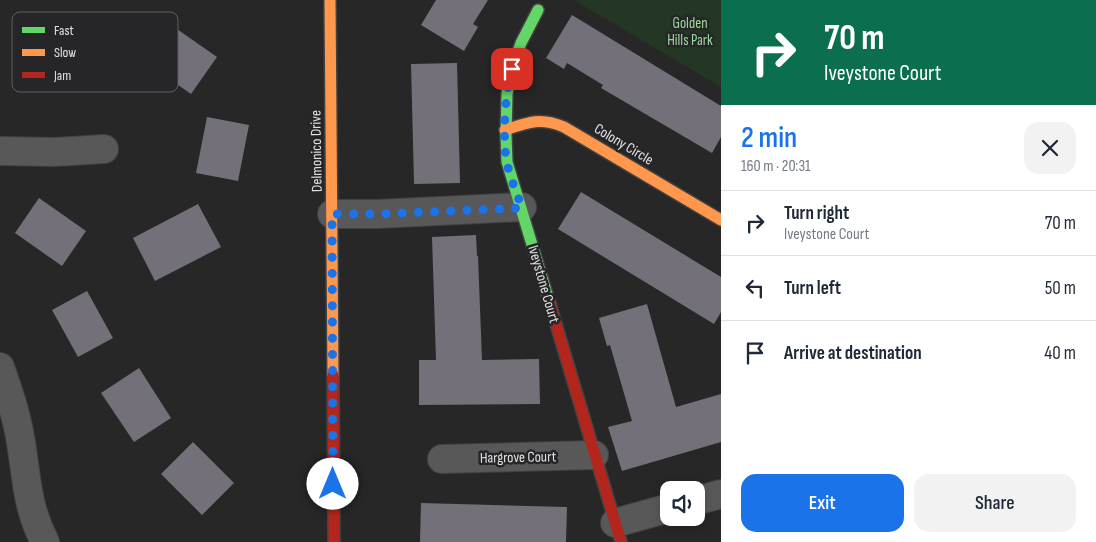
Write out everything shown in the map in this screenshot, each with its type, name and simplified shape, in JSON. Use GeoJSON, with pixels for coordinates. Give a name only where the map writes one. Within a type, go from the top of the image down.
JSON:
{"type":"FeatureCollection","features":[{"type":"Feature","properties":{"kind":"street","name":"Delmonico Drive"},"geometry":{"type":"LineString","coordinates":[[330,0],[334,542]]}},
{"type":"Feature","properties":{"kind":"street","name":"Iveystone Court"},"geometry":{"type":"LineString","coordinates":[[538,10],[516,55],[508,84],[505,130],[507,162],[618,533]]}},
{"type":"Feature","properties":{"kind":"street","name":"Colony Circle"},"geometry":{"type":"LineString","coordinates":[[505,130],[534,120],[554,121],[721,220]]}},
{"type":"Feature","properties":{"kind":"street"},"geometry":{"type":"LineString","coordinates":[[0,151],[55,152],[104,148]]}},
{"type":"Feature","properties":{"kind":"street"},"geometry":{"type":"LineString","coordinates":[[332,214],[522,208]]}},
{"type":"Feature","properties":{"kind":"street"},"geometry":{"type":"LineString","coordinates":[[0,367],[11,399],[20,438],[29,500],[45,542]]}},
{"type":"Feature","properties":{"kind":"street","name":"Hargrove Court"},"geometry":{"type":"LineString","coordinates":[[442,459],[594,455]]}},
{"type":"Feature","properties":{"kind":"street"},"geometry":{"type":"LineString","coordinates":[[705,498],[721,494]]}},
{"type":"Feature","properties":{"kind":"street"},"geometry":{"type":"LineString","coordinates":[[618,533],[660,512]]}},
{"type":"Feature","properties":{"kind":"green space","name":"Golden Hills Park"},"geometry":{"type":"Polygon","coordinates":[[[574,0],[721,0],[721,87],[574,0]]]}},
{"type":"Feature","properties":{"kind":"building"},"geometry":{"type":"Polygon","coordinates":[[[436,0],[488,0],[473,24],[478,27],[464,51],[421,25],[436,0]]]}},
{"type":"Feature","properties":{"kind":"building"},"geometry":{"type":"Polygon","coordinates":[[[572,15],[721,106],[721,137],[712,153],[601,88],[603,85],[567,63],[564,69],[546,58],[572,15]]]}},
{"type":"Feature","properties":{"kind":"building"},"geometry":{"type":"Polygon","coordinates":[[[178,30],[217,57],[191,94],[178,85],[178,30]]]}},
{"type":"Feature","properties":{"kind":"building"},"geometry":{"type":"Polygon","coordinates":[[[457,63],[460,183],[414,184],[411,64],[457,63]]]}},
{"type":"Feature","properties":{"kind":"building"},"geometry":{"type":"Polygon","coordinates":[[[207,117],[249,125],[238,181],[196,173],[207,117]]]}},
{"type":"Feature","properties":{"kind":"building"},"geometry":{"type":"Polygon","coordinates":[[[581,192],[721,277],[721,312],[714,324],[558,229],[581,192]]]}},
{"type":"Feature","properties":{"kind":"building"},"geometry":{"type":"Polygon","coordinates":[[[39,198],[86,231],[62,266],[15,233],[39,198]]]}},
{"type":"Feature","properties":{"kind":"building"},"geometry":{"type":"Polygon","coordinates":[[[198,204],[221,247],[155,281],[133,238],[198,204]]]}},
{"type":"Feature","properties":{"kind":"building"},"geometry":{"type":"Polygon","coordinates":[[[476,235],[482,360],[539,359],[540,404],[419,405],[419,360],[436,360],[432,237],[476,235]]]}},
{"type":"Feature","properties":{"kind":"building"},"geometry":{"type":"Polygon","coordinates":[[[87,291],[113,338],[78,357],[52,310],[87,291]]]}},
{"type":"Feature","properties":{"kind":"building"},"geometry":{"type":"Polygon","coordinates":[[[647,304],[676,407],[721,394],[721,442],[622,471],[608,427],[632,421],[610,345],[607,346],[599,318],[647,304]]]}},
{"type":"Feature","properties":{"kind":"building"},"geometry":{"type":"Polygon","coordinates":[[[139,368],[171,418],[134,442],[101,393],[139,368]]]}},
{"type":"Feature","properties":{"kind":"building"},"geometry":{"type":"Polygon","coordinates":[[[193,442],[234,483],[202,515],[161,474],[193,442]]]}},
{"type":"Feature","properties":{"kind":"building"},"geometry":{"type":"Polygon","coordinates":[[[421,503],[567,507],[566,542],[420,542],[421,503]]]}},
{"type":"Feature","properties":{"kind":"traffic: fast"},"geometry":{"type":"LineString","coordinates":[[538,10],[521,43],[512,68],[507,94],[507,162],[550,304]]}},
{"type":"Feature","properties":{"kind":"traffic: slow"},"geometry":{"type":"LineString","coordinates":[[330,0],[333,375]]}},
{"type":"Feature","properties":{"kind":"traffic: slow"},"geometry":{"type":"LineString","coordinates":[[505,130],[541,121],[564,127],[721,220]]}},
{"type":"Feature","properties":{"kind":"traffic: jam"},"geometry":{"type":"LineString","coordinates":[[550,304],[621,542]]}},
{"type":"Feature","properties":{"kind":"traffic: jam"},"geometry":{"type":"LineString","coordinates":[[333,375],[334,542]]}},
{"type":"Feature","properties":{"kind":"route"},"geometry":{"type":"LineString","coordinates":[[333,484],[332,214],[522,208],[507,162],[505,130],[508,84],[512,69]]}}]}
